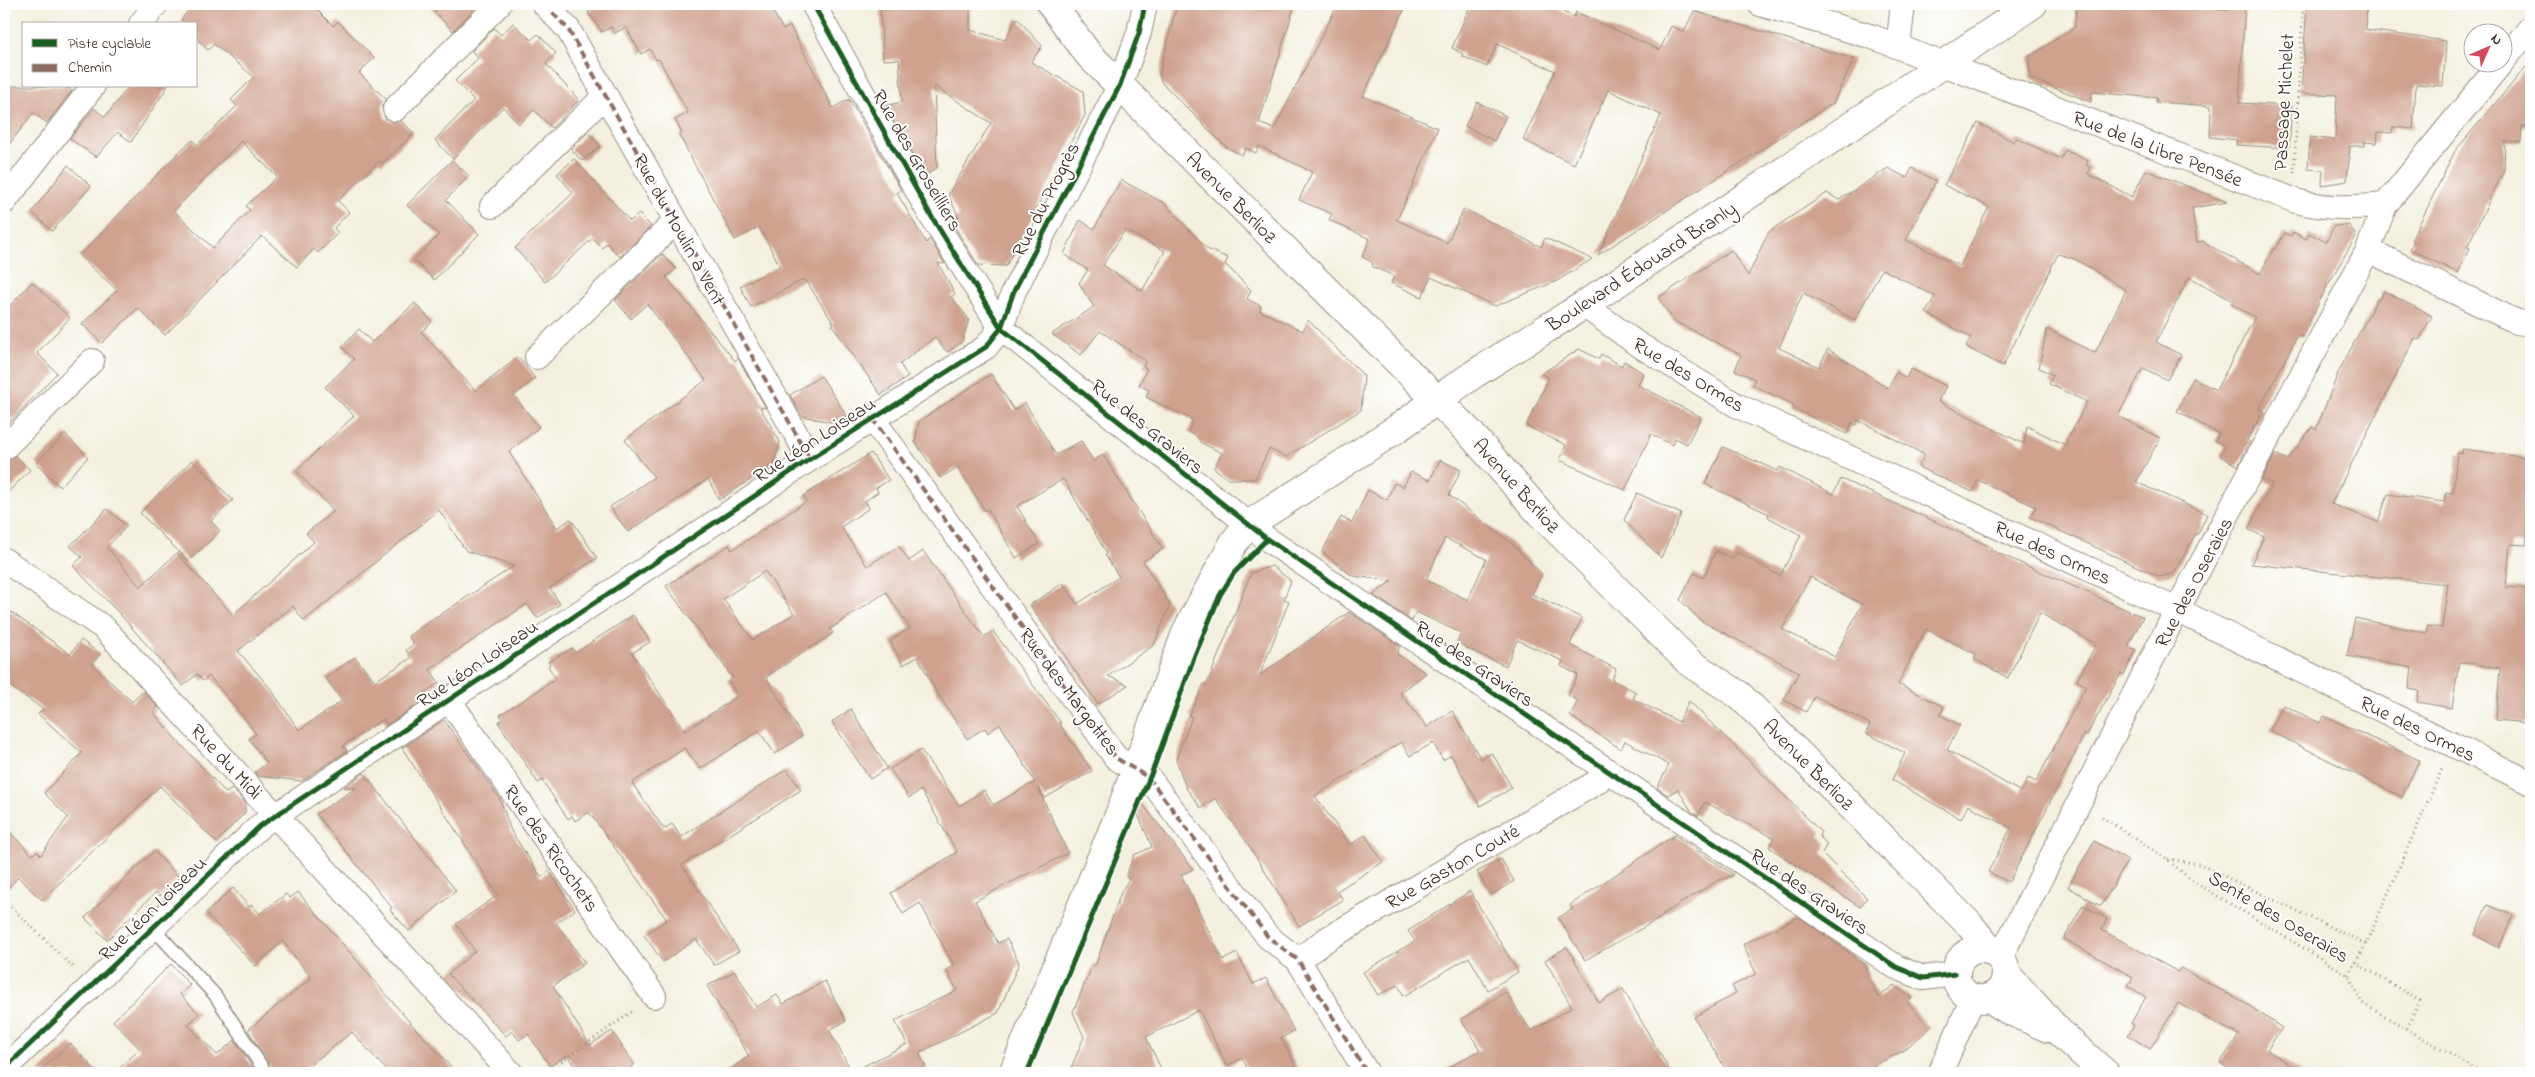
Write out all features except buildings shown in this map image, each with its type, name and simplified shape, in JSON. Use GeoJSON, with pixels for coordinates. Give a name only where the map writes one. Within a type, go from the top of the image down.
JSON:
{"type":"FeatureCollection","features":[{"type":"Feature","properties":{"kind":"main road","name":"Avenue Berlioz"},"geometry":{"type":"LineString","coordinates":[[1051,4],[1089,54],[1470,433],[1540,513],[1684,656],[1739,695],[1920,876],[1984,962],[2105,1073]]}},
{"type":"Feature","properties":{"kind":"main road","name":"Boulevard Édouard Branly"},"geometry":{"type":"LineString","coordinates":[[1013,1073],[1121,810],[1186,630],[1234,542],[1248,525],[1398,428],[1474,374],[1584,305],[2033,4]]}},
{"type":"Feature","properties":{"kind":"main road","name":"Avenue Berlioz"},"geometry":{"type":"LineString","coordinates":[[1984,962],[1957,984],[1963,993],[1981,998],[2061,1034]]}},
{"type":"Feature","properties":{"kind":"main road"},"geometry":{"type":"LineString","coordinates":[[1981,998],[2001,989],[1984,962]]}},
{"type":"Feature","properties":{"kind":"street"},"geometry":{"type":"LineString","coordinates":[[142,22],[156,4]]}},
{"type":"Feature","properties":{"kind":"street"},"geometry":{"type":"LineString","coordinates":[[394,109],[499,4]]}},
{"type":"Feature","properties":{"kind":"street","name":"Rue du Moulin à Vent"},"geometry":{"type":"LineString","coordinates":[[544,4],[568,30],[810,458]]}},
{"type":"Feature","properties":{"kind":"street","name":"Rue des Groseilliers"},"geometry":{"type":"LineString","coordinates":[[813,4],[930,214],[1001,328]]}},
{"type":"Feature","properties":{"kind":"street","name":"Rue du Progrès"},"geometry":{"type":"LineString","coordinates":[[1001,328],[1014,291],[1120,85],[1140,33],[1144,4]]}},
{"type":"Feature","properties":{"kind":"street","name":"Rue de la Libre Pensée"},"geometry":{"type":"LineString","coordinates":[[1760,4],[1873,37],[2296,201],[2318,207],[2346,208],[2385,205]]}},
{"type":"Feature","properties":{"kind":"street"},"geometry":{"type":"LineString","coordinates":[[1898,47],[1903,4]]}},
{"type":"Feature","properties":{"kind":"street"},"geometry":{"type":"LineString","coordinates":[[2512,50],[2531,27]]}},
{"type":"Feature","properties":{"kind":"street"},"geometry":{"type":"LineString","coordinates":[[2385,205],[2494,72]]}},
{"type":"Feature","properties":{"kind":"street"},"geometry":{"type":"LineString","coordinates":[[4,202],[91,88]]}},
{"type":"Feature","properties":{"kind":"street"},"geometry":{"type":"LineString","coordinates":[[492,206],[605,96]]}},
{"type":"Feature","properties":{"kind":"street","name":"Rue des Oseraies"},"geometry":{"type":"LineString","coordinates":[[1984,962],[2079,802],[2368,250],[2385,205]]}},
{"type":"Feature","properties":{"kind":"street"},"geometry":{"type":"LineString","coordinates":[[538,357],[676,221]]}},
{"type":"Feature","properties":{"kind":"street"},"geometry":{"type":"LineString","coordinates":[[2368,250],[2517,322],[2531,324]]}},
{"type":"Feature","properties":{"kind":"street","name":"Rue des Ormes"},"geometry":{"type":"LineString","coordinates":[[1584,305],[1636,343],[1736,405],[2178,610],[2531,783]]}},
{"type":"Feature","properties":{"kind":"street","name":"Rue Léon Loiseau"},"geometry":{"type":"LineString","coordinates":[[4,1069],[260,826],[810,458],[986,347],[1001,328]]}},
{"type":"Feature","properties":{"kind":"street","name":"Rue des Graviers"},"geometry":{"type":"LineString","coordinates":[[1001,328],[1248,525],[1896,967],[1923,978],[1984,962]]}},
{"type":"Feature","properties":{"kind":"street"},"geometry":{"type":"LineString","coordinates":[[4,448],[92,361]]}},
{"type":"Feature","properties":{"kind":"street","name":"Rue des Margottes"},"geometry":{"type":"LineString","coordinates":[[872,418],[1116,758],[1136,768],[1149,778],[1268,937],[1298,960],[1368,1073]]}},
{"type":"Feature","properties":{"kind":"street","name":"Rue du Midi"},"geometry":{"type":"LineString","coordinates":[[4,560],[104,628],[512,1073]]}},
{"type":"Feature","properties":{"kind":"street","name":"Rue des Ricochets"},"geometry":{"type":"LineString","coordinates":[[449,700],[654,996]]}},
{"type":"Feature","properties":{"kind":"street","name":"Rue Gaston Couté"},"geometry":{"type":"LineString","coordinates":[[1298,960],[1327,939],[1597,782],[1605,770]]}},
{"type":"Feature","properties":{"kind":"street"},"geometry":{"type":"LineString","coordinates":[[1936,1070],[1981,998]]}},
{"type":"Feature","properties":{"kind":"lane"},"geometry":{"type":"LineString","coordinates":[[154,928],[215,995],[266,1073]]}},
{"type":"Feature","properties":{"kind":"path"},"geometry":{"type":"LineString","coordinates":[[2348,975],[2366,944],[2453,745]]}},
{"type":"Feature","properties":{"kind":"path"},"geometry":{"type":"LineString","coordinates":[[2167,859],[2199,864],[2366,944]]}},
{"type":"Feature","properties":{"kind":"path"},"geometry":{"type":"LineString","coordinates":[[4,900],[92,986]]}},
{"type":"Feature","properties":{"kind":"path"},"geometry":{"type":"LineString","coordinates":[[2355,962],[2420,1001],[2407,1028]]}},
{"type":"Feature","properties":{"kind":"path"},"geometry":{"type":"LineString","coordinates":[[545,1073],[654,996]]}},
{"type":"Feature","properties":{"kind":"marked path"},"geometry":{"type":"LineString","coordinates":[[544,4],[568,29],[810,459]]}},
{"type":"Feature","properties":{"kind":"marked path"},"geometry":{"type":"LineString","coordinates":[[872,418],[1116,758],[1149,778],[1268,937],[1298,960],[1367,1073]]}},
{"type":"Feature","properties":{"kind":"cycle path"},"geometry":{"type":"LineString","coordinates":[[813,4],[930,214],[1001,328],[1267,539],[1896,967],[1923,978],[1955,974]]}},
{"type":"Feature","properties":{"kind":"cycle path"},"geometry":{"type":"LineString","coordinates":[[4,1069],[260,826],[810,459],[986,347],[1001,328],[1014,291],[1120,85],[1139,33],[1145,4]]}},
{"type":"Feature","properties":{"kind":"cycle path"},"geometry":{"type":"LineString","coordinates":[[1027,1073],[1154,767],[1195,655],[1220,595],[1234,573],[1267,539]]}}]}
